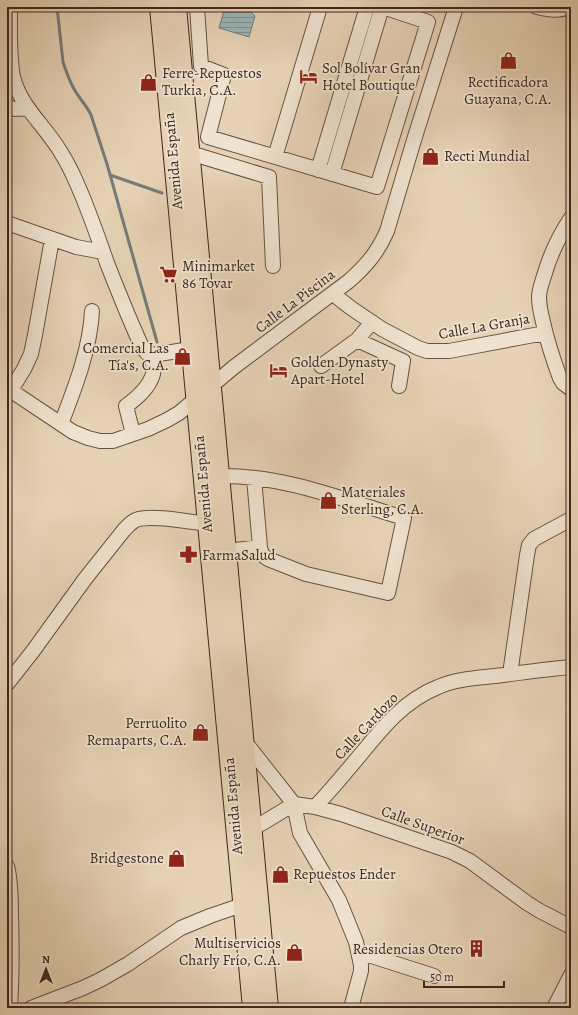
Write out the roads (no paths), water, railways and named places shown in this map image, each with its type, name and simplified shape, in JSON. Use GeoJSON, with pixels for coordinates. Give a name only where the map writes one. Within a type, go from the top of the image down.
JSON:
{"type":"FeatureCollection","features":[{"type":"Feature","properties":{"kind":"main road","name":"Avenida España"},"geometry":{"type":"LineString","coordinates":[[159,7],[179,129],[190,153],[269,1008]]}},
{"type":"Feature","properties":{"kind":"main road","name":"Avenida España"},"geometry":{"type":"LineString","coordinates":[[177,7],[179,129],[191,349],[252,1008]]}},
{"type":"Feature","properties":{"kind":"main road"},"geometry":{"type":"LineString","coordinates":[[236,833],[253,828]]}},
{"type":"Feature","properties":{"kind":"street"},"geometry":{"type":"LineString","coordinates":[[10,7],[11,63],[16,86],[27,108],[60,151],[77,185],[142,347],[147,353],[152,355],[191,349]]}},
{"type":"Feature","properties":{"kind":"street"},"geometry":{"type":"LineString","coordinates":[[197,7],[202,66],[224,75],[208,137],[318,170],[377,187],[428,22],[383,7],[332,174]]}},
{"type":"Feature","properties":{"kind":"street"},"geometry":{"type":"LineString","coordinates":[[275,157],[320,7]]}},
{"type":"Feature","properties":{"kind":"street"},"geometry":{"type":"LineString","coordinates":[[318,170],[367,7]]}},
{"type":"Feature","properties":{"kind":"street","name":"Calle La Piscina"},"geometry":{"type":"LineString","coordinates":[[9,389],[73,432],[100,441],[113,441],[167,420],[179,413],[234,367],[349,281],[364,267],[382,243],[387,231],[456,7]]}},
{"type":"Feature","properties":{"kind":"street"},"geometry":{"type":"LineString","coordinates":[[537,7],[554,10],[560,10],[568,7]]}},
{"type":"Feature","properties":{"kind":"street"},"geometry":{"type":"LineString","coordinates":[[7,107],[27,108]]}},
{"type":"Feature","properties":{"kind":"street"},"geometry":{"type":"LineString","coordinates":[[190,153],[269,177],[273,266]]}},
{"type":"Feature","properties":{"kind":"street"},"geometry":{"type":"LineString","coordinates":[[545,333],[539,304],[540,288],[560,235],[571,218]]}},
{"type":"Feature","properties":{"kind":"street"},"geometry":{"type":"LineString","coordinates":[[7,223],[76,247],[103,252]]}},
{"type":"Feature","properties":{"kind":"street"},"geometry":{"type":"LineString","coordinates":[[9,389],[24,369],[31,354],[52,239]]}},
{"type":"Feature","properties":{"kind":"street","name":"Calle La Granja"},"geometry":{"type":"LineString","coordinates":[[333,294],[382,329],[418,348],[427,351],[449,351],[545,333],[560,378],[563,383],[571,389]]}},
{"type":"Feature","properties":{"kind":"street"},"geometry":{"type":"LineString","coordinates":[[61,424],[88,346],[92,311]]}},
{"type":"Feature","properties":{"kind":"street"},"geometry":{"type":"LineString","coordinates":[[321,366],[357,340],[372,322]]}},
{"type":"Feature","properties":{"kind":"street"},"geometry":{"type":"LineString","coordinates":[[357,340],[403,361],[399,386]]}},
{"type":"Feature","properties":{"kind":"street"},"geometry":{"type":"LineString","coordinates":[[133,434],[126,406],[138,398],[150,381],[153,375],[152,355]]}},
{"type":"Feature","properties":{"kind":"street"},"geometry":{"type":"LineString","coordinates":[[220,476],[254,478],[306,488],[404,518],[388,593],[306,574],[268,559],[262,555],[254,478]]}},
{"type":"Feature","properties":{"kind":"street"},"geometry":{"type":"LineString","coordinates":[[7,684],[85,579],[124,530],[132,523],[136,520],[159,518],[207,524]]}},
{"type":"Feature","properties":{"kind":"street"},"geometry":{"type":"LineString","coordinates":[[510,674],[526,555],[529,545],[534,539],[571,519]]}},
{"type":"Feature","properties":{"kind":"street"},"geometry":{"type":"LineString","coordinates":[[227,551],[260,547]]}},
{"type":"Feature","properties":{"kind":"street","name":"Calle Cardozo"},"geometry":{"type":"LineString","coordinates":[[315,807],[380,732],[403,708],[417,698],[448,683],[571,667]]}},
{"type":"Feature","properties":{"kind":"street"},"geometry":{"type":"LineString","coordinates":[[245,742],[294,804],[300,833],[339,900],[356,942],[361,971],[351,1008]]}},
{"type":"Feature","properties":{"kind":"street"},"geometry":{"type":"LineString","coordinates":[[253,828],[294,804]]}},
{"type":"Feature","properties":{"kind":"street","name":"Calle Superior"},"geometry":{"type":"LineString","coordinates":[[294,804],[315,807],[341,814],[452,852],[470,861],[527,903],[571,927]]}},
{"type":"Feature","properties":{"kind":"street"},"geometry":{"type":"LineString","coordinates":[[7,866],[10,890],[11,926],[10,1008]]}},
{"type":"Feature","properties":{"kind":"street"},"geometry":{"type":"LineString","coordinates":[[31,1008],[100,980],[128,964],[182,928],[242,905]]}},
{"type":"Feature","properties":{"kind":"street"},"geometry":{"type":"LineString","coordinates":[[358,952],[434,976]]}},
{"type":"Feature","properties":{"kind":"street"},"geometry":{"type":"LineString","coordinates":[[554,1008],[571,975]]}},
{"type":"Feature","properties":{"kind":"water"},"geometry":{"type":"Polygon","coordinates":[[[225,7],[251,7],[251,12],[255,16],[249,37],[219,28],[225,7]]]}},
{"type":"Feature","properties":{"kind":"waterway"},"geometry":{"type":"LineString","coordinates":[[57,7],[63,62],[72,86],[91,115],[107,164],[157,342]]}},
{"type":"Feature","properties":{"kind":"waterway"},"geometry":{"type":"LineString","coordinates":[[110,175],[162,193]]}},
{"type":"Feature","properties":{"kind":"place","name":"Rectificadora Guayana, C.A."},"geometry":{"type":"Point","coordinates":[508,61]}},
{"type":"Feature","properties":{"kind":"place","name":"Sol Bolívar Gran Hotel Boutique"},"geometry":{"type":"Point","coordinates":[309,77]}},
{"type":"Feature","properties":{"kind":"place","name":"Ferre-Repuestos Turkia, C.A."},"geometry":{"type":"Point","coordinates":[149,82]}},
{"type":"Feature","properties":{"kind":"place","name":"Recti Mundial"},"geometry":{"type":"Point","coordinates":[431,156]}},
{"type":"Feature","properties":{"kind":"place","name":"Minimarket 86 Tovar"},"geometry":{"type":"Point","coordinates":[169,275]}},
{"type":"Feature","properties":{"kind":"place","name":"Comercial Las Tía's, C.A."},"geometry":{"type":"Point","coordinates":[182,357]}},
{"type":"Feature","properties":{"kind":"place","name":"Golden Dynasty Apart-Hotel"},"geometry":{"type":"Point","coordinates":[278,371]}},
{"type":"Feature","properties":{"kind":"place","name":"Materiales Sterling, C.A."},"geometry":{"type":"Point","coordinates":[328,501]}},
{"type":"Feature","properties":{"kind":"place","name":"FarmaSalud"},"geometry":{"type":"Point","coordinates":[189,555]}},
{"type":"Feature","properties":{"kind":"place","name":"Perruolito Remaparts, C.A."},"geometry":{"type":"Point","coordinates":[200,732]}},
{"type":"Feature","properties":{"kind":"place","name":"Bridgestone"},"geometry":{"type":"Point","coordinates":[177,858]}},
{"type":"Feature","properties":{"kind":"place","name":"Repuestos Ender"},"geometry":{"type":"Point","coordinates":[280,874]}},
{"type":"Feature","properties":{"kind":"place","name":"Residencias Otero"},"geometry":{"type":"Point","coordinates":[476,949]}},
{"type":"Feature","properties":{"kind":"place","name":"Multiservicios Charly Frío, C.A."},"geometry":{"type":"Point","coordinates":[294,952]}}]}
